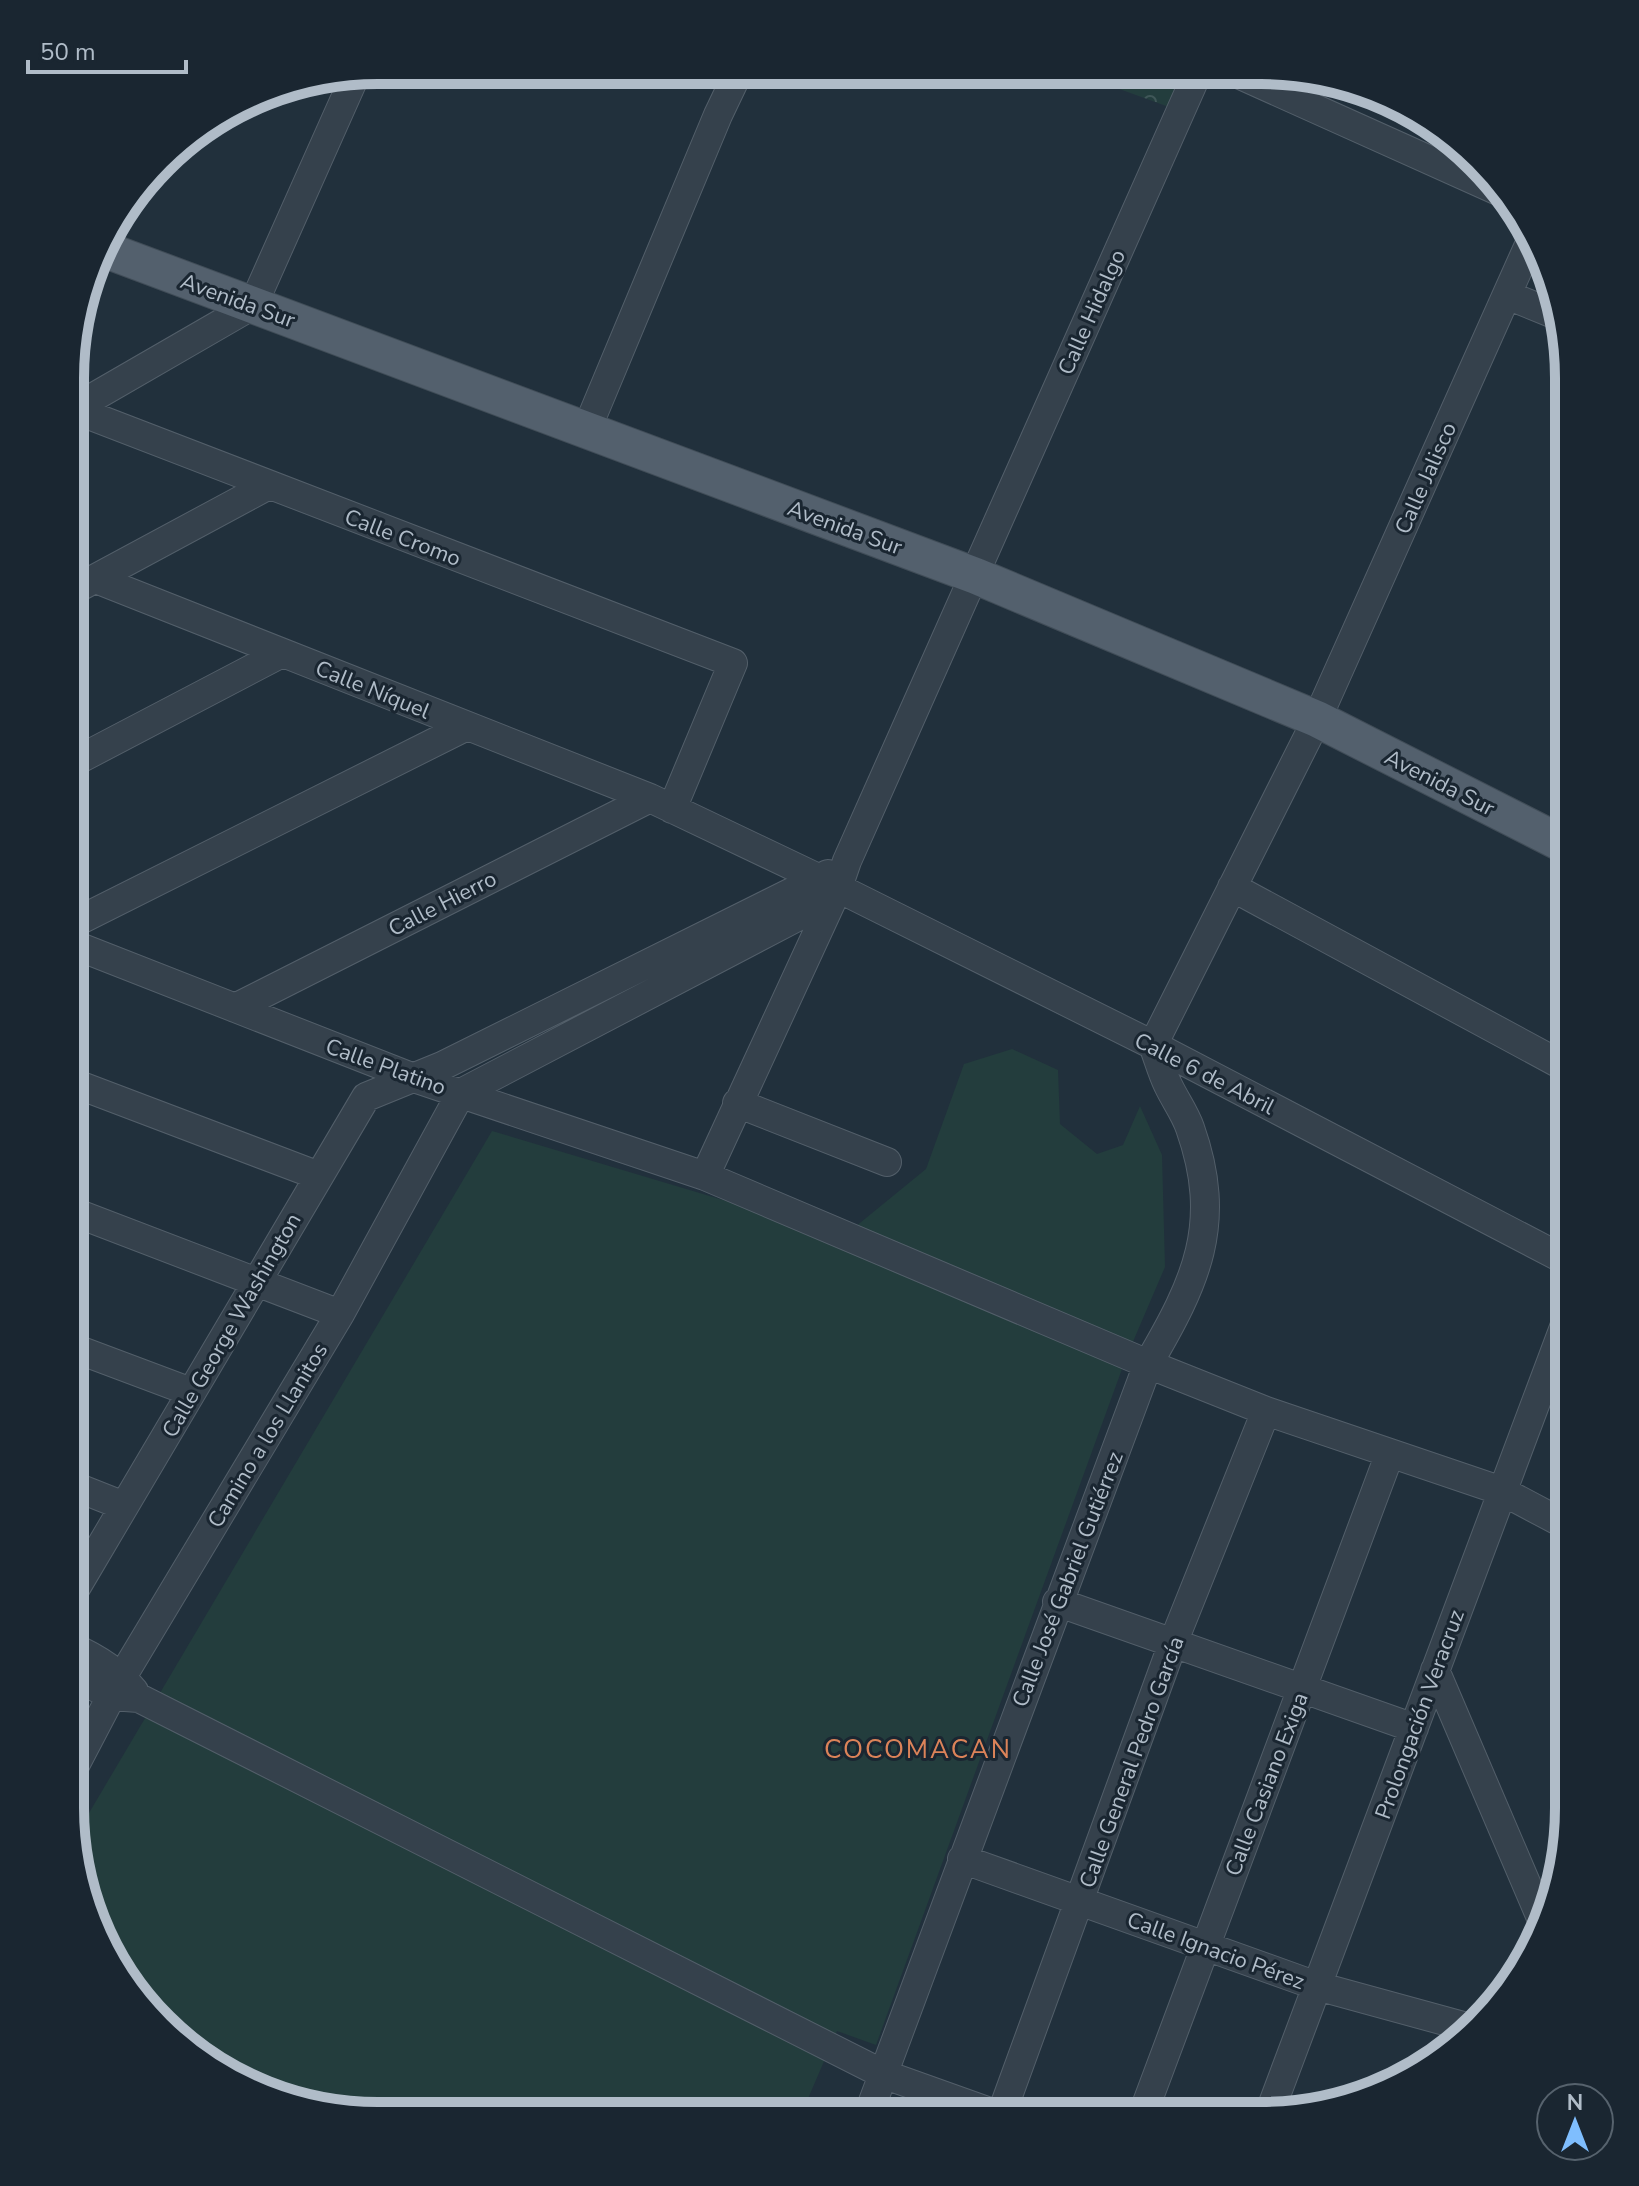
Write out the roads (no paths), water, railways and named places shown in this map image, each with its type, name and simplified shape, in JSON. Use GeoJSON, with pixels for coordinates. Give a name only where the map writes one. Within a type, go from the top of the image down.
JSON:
{"type":"FeatureCollection","features":[{"type":"Feature","properties":{"kind":"main road","name":"Avenida Sur"},"geometry":{"type":"LineString","coordinates":[[123,231],[258,294],[981,564],[1322,708],[1555,812]]}},
{"type":"Feature","properties":{"kind":"main road","name":"Avenida Sur"},"geometry":{"type":"LineString","coordinates":[[112,252],[258,294]]}},
{"type":"Feature","properties":{"kind":"main road","name":"Avenida Sur"},"geometry":{"type":"LineString","coordinates":[[1322,708],[1555,839]]}},
{"type":"Feature","properties":{"kind":"street"},"geometry":{"type":"LineString","coordinates":[[590,419],[733,84]]}},
{"type":"Feature","properties":{"kind":"street","name":"Calle Hidalgo"},"geometry":{"type":"LineString","coordinates":[[829,884],[847,861],[1193,84]]}},
{"type":"Feature","properties":{"kind":"street"},"geometry":{"type":"LineString","coordinates":[[1260,84],[1481,183]]}},
{"type":"Feature","properties":{"kind":"street"},"geometry":{"type":"LineString","coordinates":[[84,402],[258,294],[351,86]]}},
{"type":"Feature","properties":{"kind":"street","name":"Calle Jalisco"},"geometry":{"type":"LineString","coordinates":[[1153,1045],[1322,708],[1526,251]]}},
{"type":"Feature","properties":{"kind":"street"},"geometry":{"type":"LineString","coordinates":[[1507,295],[1547,311]]}},
{"type":"Feature","properties":{"kind":"street","name":"Calle Cromo"},"geometry":{"type":"LineString","coordinates":[[84,413],[733,663],[661,804]]}},
{"type":"Feature","properties":{"kind":"street"},"geometry":{"type":"LineString","coordinates":[[84,585],[267,486]]}},
{"type":"Feature","properties":{"kind":"street","name":"Calle Níquel"},"geometry":{"type":"LineString","coordinates":[[84,585],[282,653],[661,804]]}},
{"type":"Feature","properties":{"kind":"street"},"geometry":{"type":"LineString","coordinates":[[84,757],[282,653]]}},
{"type":"Feature","properties":{"kind":"street"},"geometry":{"type":"LineString","coordinates":[[84,918],[467,726]]}},
{"type":"Feature","properties":{"kind":"street","name":"Calle 6 de Abril"},"geometry":{"type":"LineString","coordinates":[[661,804],[1153,1045],[1555,1255]]}},
{"type":"Feature","properties":{"kind":"street","name":"Calle Hierro"},"geometry":{"type":"LineString","coordinates":[[235,1008],[661,804]]}},
{"type":"Feature","properties":{"kind":"street"},"geometry":{"type":"LineString","coordinates":[[705,1176],[737,1103],[804,930],[829,884]]}},
{"type":"Feature","properties":{"kind":"street","name":"Calle George Washington"},"geometry":{"type":"LineString","coordinates":[[84,1574],[366,1097],[442,1066],[798,888],[829,884]]}},
{"type":"Feature","properties":{"kind":"street"},"geometry":{"type":"LineString","coordinates":[[1232,887],[1555,1061]]}},
{"type":"Feature","properties":{"kind":"street"},"geometry":{"type":"LineString","coordinates":[[461,1093],[804,930]]}},
{"type":"Feature","properties":{"kind":"street","name":"Calle Platino"},"geometry":{"type":"LineString","coordinates":[[84,949],[414,1078],[705,1176],[1148,1364],[1266,1411],[1502,1491],[1555,1519]]}},
{"type":"Feature","properties":{"kind":"street","name":"Calle José Gabriel Gutiérrez"},"geometry":{"type":"LineString","coordinates":[[873,2102],[1148,1364],[1181,1307],[1200,1255],[1207,1205],[1200,1161],[1190,1125],[1167,1084],[1153,1045]]}},
{"type":"Feature","properties":{"kind":"street"},"geometry":{"type":"LineString","coordinates":[[84,1087],[319,1176]]}},
{"type":"Feature","properties":{"kind":"street","name":"Camino a los Llanitos"},"geometry":{"type":"LineString","coordinates":[[84,1753],[124,1690],[340,1314],[461,1093]]}},
{"type":"Feature","properties":{"kind":"street"},"geometry":{"type":"LineString","coordinates":[[737,1103],[887,1162]]}},
{"type":"Feature","properties":{"kind":"street"},"geometry":{"type":"LineString","coordinates":[[84,1216],[340,1314]]}},
{"type":"Feature","properties":{"kind":"street","name":"Prolongación Veracruz"},"geometry":{"type":"LineString","coordinates":[[1274,2101],[1555,1351]]}},
{"type":"Feature","properties":{"kind":"street"},"geometry":{"type":"LineString","coordinates":[[84,1352],[191,1392]]}},
{"type":"Feature","properties":{"kind":"street","name":"Calle General Pedro García"},"geometry":{"type":"LineString","coordinates":[[1004,2102],[1081,1902],[1173,1643],[1266,1411]]}},
{"type":"Feature","properties":{"kind":"street","name":"Calle Casiano Exiga"},"geometry":{"type":"LineString","coordinates":[[1147,2102],[1390,1453]]}},
{"type":"Feature","properties":{"kind":"street"},"geometry":{"type":"LineString","coordinates":[[84,1490],[124,1506]]}},
{"type":"Feature","properties":{"kind":"street"},"geometry":{"type":"LineString","coordinates":[[1057,1602],[1414,1728]]}},
{"type":"Feature","properties":{"kind":"street"},"geometry":{"type":"LineString","coordinates":[[84,1657],[124,1690]]}},
{"type":"Feature","properties":{"kind":"street"},"geometry":{"type":"LineString","coordinates":[[1435,1670],[1537,1908]]}},
{"type":"Feature","properties":{"kind":"street"},"geometry":{"type":"LineString","coordinates":[[84,1677],[124,1690],[883,2074],[962,2102]]}},
{"type":"Feature","properties":{"kind":"street","name":"Calle Ignacio Pérez"},"geometry":{"type":"LineString","coordinates":[[962,1859],[1317,1986],[1459,2025]]}},
{"type":"Feature","properties":{"kind":"district","name":"COCOMACAN"},"geometry":{"type":"Point","coordinates":[918,1749]}}]}
